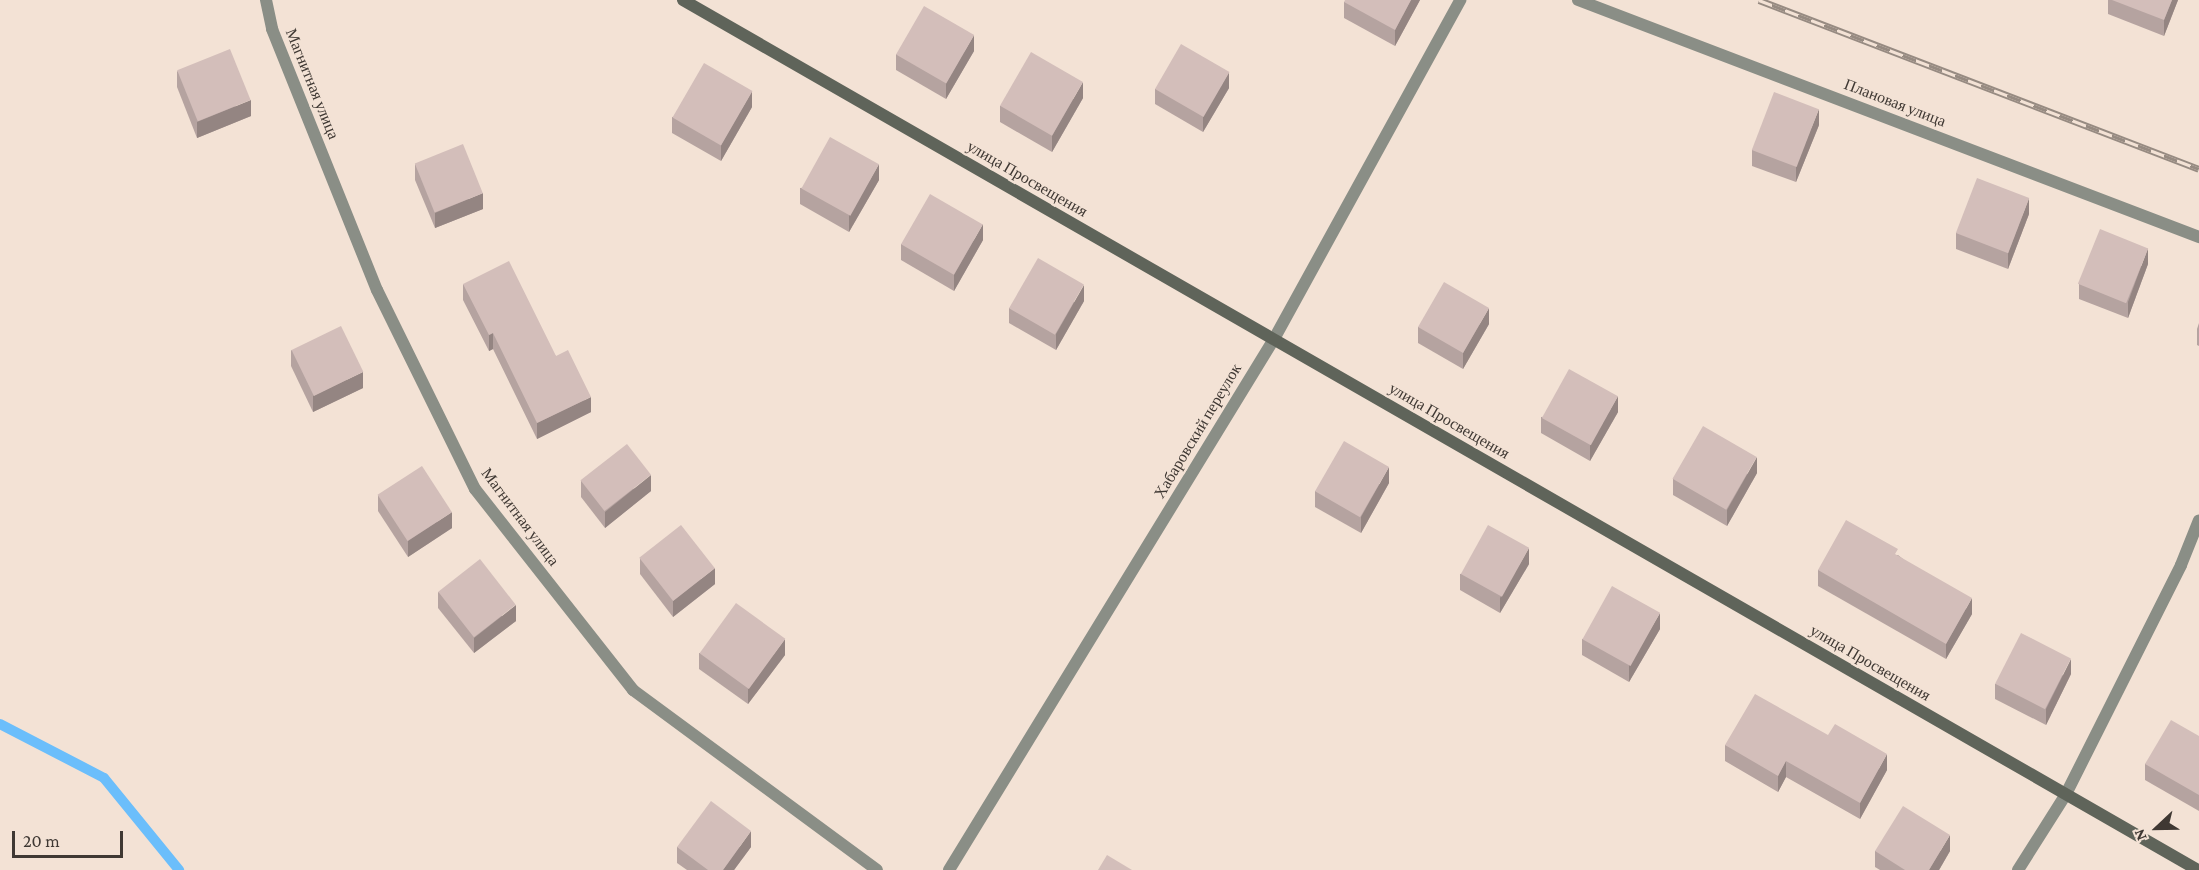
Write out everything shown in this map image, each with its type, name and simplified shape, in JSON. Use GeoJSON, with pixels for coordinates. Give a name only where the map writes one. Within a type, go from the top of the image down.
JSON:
{"type":"FeatureCollection","features":[{"type":"Feature","properties":{"kind":"street","name":"Магнитная улица"},"geometry":{"type":"LineString","coordinates":[[266,0],[272,29],[377,290],[475,489],[633,690],[877,870]]}},
{"type":"Feature","properties":{"kind":"street","name":"улица Просвещения"},"geometry":{"type":"LineString","coordinates":[[683,0],[2198,870]]}},
{"type":"Feature","properties":{"kind":"street","name":"Хабаровский переулок"},"geometry":{"type":"LineString","coordinates":[[949,870],[1274,339],[1460,0]]}},
{"type":"Feature","properties":{"kind":"street","name":"Плановая улица"},"geometry":{"type":"LineString","coordinates":[[1578,0],[2199,237]]}},
{"type":"Feature","properties":{"kind":"street"},"geometry":{"type":"LineString","coordinates":[[2018,870],[2066,794],[2181,565],[2199,520]]}},
{"type":"Feature","properties":{"kind":"building"},"geometry":{"type":"Polygon","coordinates":[[[1345,0],[1411,0],[1395,30],[1344,2],[1345,0]]]}},
{"type":"Feature","properties":{"kind":"building"},"geometry":{"type":"Polygon","coordinates":[[[2112,0],[2172,0],[2164,20],[2112,0]]]}},
{"type":"Feature","properties":{"kind":"building"},"geometry":{"type":"Polygon","coordinates":[[[924,6],[974,35],[946,83],[896,54],[924,6]]]}},
{"type":"Feature","properties":{"kind":"building"},"geometry":{"type":"Polygon","coordinates":[[[1181,44],[1229,72],[1203,117],[1155,89],[1181,44]]]}},
{"type":"Feature","properties":{"kind":"building"},"geometry":{"type":"Polygon","coordinates":[[[230,49],[251,100],[198,121],[177,70],[230,49]]]}},
{"type":"Feature","properties":{"kind":"building"},"geometry":{"type":"Polygon","coordinates":[[[1031,52],[1083,82],[1052,136],[1000,106],[1031,52]]]}},
{"type":"Feature","properties":{"kind":"building"},"geometry":{"type":"Polygon","coordinates":[[[704,63],[752,91],[721,146],[672,118],[704,63]]]}},
{"type":"Feature","properties":{"kind":"building"},"geometry":{"type":"Polygon","coordinates":[[[1774,92],[1819,109],[1797,167],[1752,150],[1774,92]]]}},
{"type":"Feature","properties":{"kind":"building"},"geometry":{"type":"Polygon","coordinates":[[[830,137],[879,164],[850,216],[801,189],[830,137]]]}},
{"type":"Feature","properties":{"kind":"building"},"geometry":{"type":"Polygon","coordinates":[[[463,144],[483,193],[435,213],[415,163],[463,144]]]}},
{"type":"Feature","properties":{"kind":"building"},"geometry":{"type":"Polygon","coordinates":[[[1977,178],[2029,198],[2008,253],[1956,233],[1977,178]]]}},
{"type":"Feature","properties":{"kind":"building"},"geometry":{"type":"Polygon","coordinates":[[[930,194],[983,224],[954,275],[901,244],[930,194]]]}},
{"type":"Feature","properties":{"kind":"building"},"geometry":{"type":"Polygon","coordinates":[[[2100,229],[2148,248],[2126,303],[2078,284],[2100,229]]]}},
{"type":"Feature","properties":{"kind":"building"},"geometry":{"type":"Polygon","coordinates":[[[1038,258],[1084,284],[1055,335],[1009,308],[1038,258]]]}},
{"type":"Feature","properties":{"kind":"building"},"geometry":{"type":"Polygon","coordinates":[[[509,261],[556,356],[568,350],[591,397],[537,423],[493,333],[489,335],[463,284],[509,261]]]}},
{"type":"Feature","properties":{"kind":"building"},"geometry":{"type":"Polygon","coordinates":[[[1444,282],[1489,308],[1463,353],[1418,327],[1444,282]]]}},
{"type":"Feature","properties":{"kind":"building"},"geometry":{"type":"Polygon","coordinates":[[[341,326],[363,372],[314,396],[292,350],[341,326]]]}},
{"type":"Feature","properties":{"kind":"building"},"geometry":{"type":"Polygon","coordinates":[[[1569,369],[1618,396],[1591,445],[1542,418],[1569,369]]]}},
{"type":"Feature","properties":{"kind":"building"},"geometry":{"type":"Polygon","coordinates":[[[1703,426],[1757,457],[1726,510],[1672,479],[1703,426]]]}},
{"type":"Feature","properties":{"kind":"building"},"geometry":{"type":"Polygon","coordinates":[[[1344,441],[1389,467],[1360,517],[1315,491],[1344,441]]]}},
{"type":"Feature","properties":{"kind":"building"},"geometry":{"type":"Polygon","coordinates":[[[627,444],[651,475],[605,511],[581,480],[627,444]]]}},
{"type":"Feature","properties":{"kind":"building"},"geometry":{"type":"Polygon","coordinates":[[[422,466],[452,512],[408,541],[378,495],[422,466]]]}},
{"type":"Feature","properties":{"kind":"building"},"geometry":{"type":"Polygon","coordinates":[[[1846,520],[1898,549],[1895,554],[1972,598],[1946,644],[1818,570],[1846,520]]]}},
{"type":"Feature","properties":{"kind":"building"},"geometry":{"type":"Polygon","coordinates":[[[681,525],[715,568],[673,601],[639,558],[681,525]]]}},
{"type":"Feature","properties":{"kind":"building"},"geometry":{"type":"Polygon","coordinates":[[[1488,525],[1529,548],[1502,597],[1461,574],[1488,525]]]}},
{"type":"Feature","properties":{"kind":"building"},"geometry":{"type":"Polygon","coordinates":[[[480,559],[516,605],[474,637],[438,592],[480,559]]]}},
{"type":"Feature","properties":{"kind":"building"},"geometry":{"type":"Polygon","coordinates":[[[1612,586],[1660,613],[1631,666],[1582,639],[1612,586]]]}},
{"type":"Feature","properties":{"kind":"building"},"geometry":{"type":"Polygon","coordinates":[[[736,603],[785,639],[749,689],[700,653],[736,603]]]}},
{"type":"Feature","properties":{"kind":"building"},"geometry":{"type":"Polygon","coordinates":[[[2021,633],[2071,658],[2045,709],[1995,684],[2021,633]]]}},
{"type":"Feature","properties":{"kind":"building"},"geometry":{"type":"Polygon","coordinates":[[[1755,694],[1828,735],[1835,724],[1887,754],[1860,803],[1786,761],[1778,776],[1725,745],[1755,694]]]}},
{"type":"Feature","properties":{"kind":"building"},"geometry":{"type":"Polygon","coordinates":[[[2171,720],[2199,736],[2199,795],[2145,764],[2171,720]]]}},
{"type":"Feature","properties":{"kind":"building"},"geometry":{"type":"Polygon","coordinates":[[[711,801],[751,831],[723,870],[708,870],[677,847],[711,801]]]}},
{"type":"Feature","properties":{"kind":"building"},"geometry":{"type":"Polygon","coordinates":[[[1903,806],[1950,835],[1929,870],[1905,870],[1875,851],[1903,806]]]}},
{"type":"Feature","properties":{"kind":"building"},"geometry":{"type":"Polygon","coordinates":[[[1107,855],[1132,870],[1098,870],[1107,855]]]}},
{"type":"Feature","properties":{"kind":"waterway"},"geometry":{"type":"LineString","coordinates":[[0,724],[104,778],[179,870]]}},
{"type":"Feature","properties":{"kind":"railway"},"geometry":{"type":"LineString","coordinates":[[1759,0],[2199,169]]}}]}
